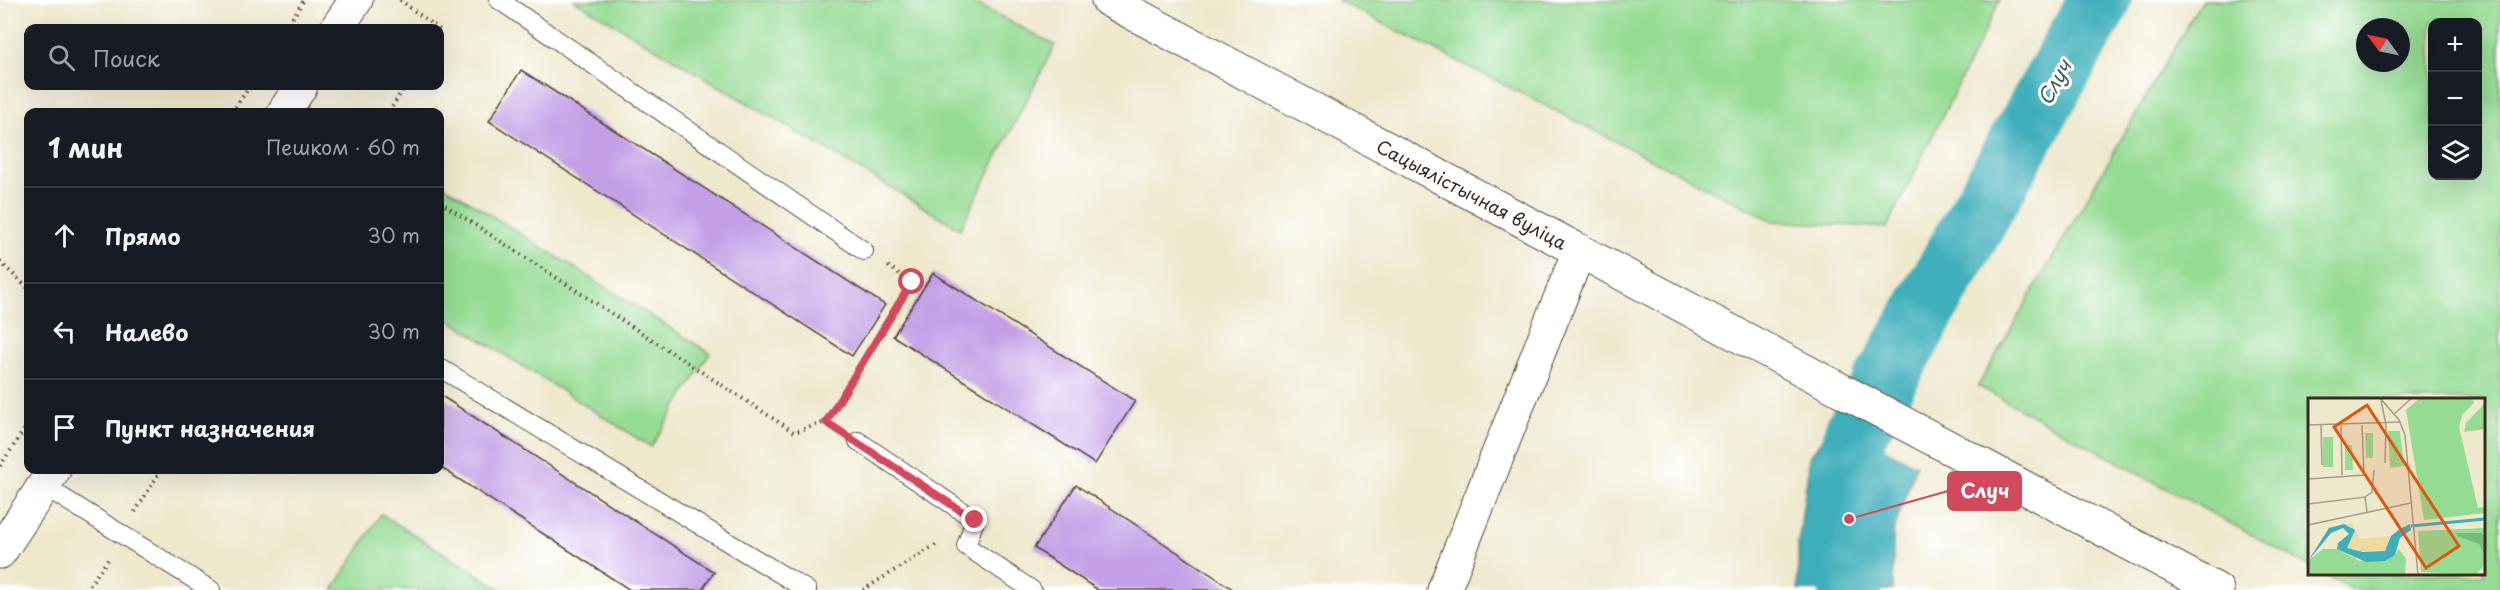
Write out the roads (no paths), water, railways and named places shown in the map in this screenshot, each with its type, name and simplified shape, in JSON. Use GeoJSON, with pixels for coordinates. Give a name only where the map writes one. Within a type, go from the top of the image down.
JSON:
{"type":"FeatureCollection","features":[{"type":"Feature","properties":{"kind":"main road"},"geometry":{"type":"LineString","coordinates":[[340,24],[356,0]]}},
{"type":"Feature","properties":{"kind":"main road","name":"Сацыялістычная вуліца"},"geometry":{"type":"LineString","coordinates":[[1108,0],[1579,251],[1444,590]]}},
{"type":"Feature","properties":{"kind":"main road"},"geometry":{"type":"LineString","coordinates":[[287,108],[298,90]]}},
{"type":"Feature","properties":{"kind":"main road"},"geometry":{"type":"LineString","coordinates":[[1579,251],[2217,590]]}},
{"type":"Feature","properties":{"kind":"main road"},"geometry":{"type":"LineString","coordinates":[[0,552],[49,478]]}},
{"type":"Feature","properties":{"kind":"lane"},"geometry":{"type":"LineString","coordinates":[[499,0],[864,251]]}},
{"type":"Feature","properties":{"kind":"lane"},"geometry":{"type":"LineString","coordinates":[[444,370],[807,590]]}},
{"type":"Feature","properties":{"kind":"lane"},"geometry":{"type":"LineString","coordinates":[[858,441],[975,520],[966,546],[1032,590]]}},
{"type":"Feature","properties":{"kind":"lane"},"geometry":{"type":"LineString","coordinates":[[49,478],[211,590]]}},
{"type":"Feature","properties":{"kind":"water"},"geometry":{"type":"Polygon","coordinates":[[[1829,430],[1855,434],[1916,465],[1893,533],[1893,590],[1798,590],[1798,545],[1810,456],[1829,430]]]}},
{"type":"Feature","properties":{"kind":"waterway","name":"Случ"},"geometry":{"type":"LineString","coordinates":[[1850,590],[1844,537],[1855,434],[2100,0]]}},
{"type":"Feature","properties":{"kind":"place","name":"Случ"},"geometry":{"type":"Point","coordinates":[1849,519]}}]}
